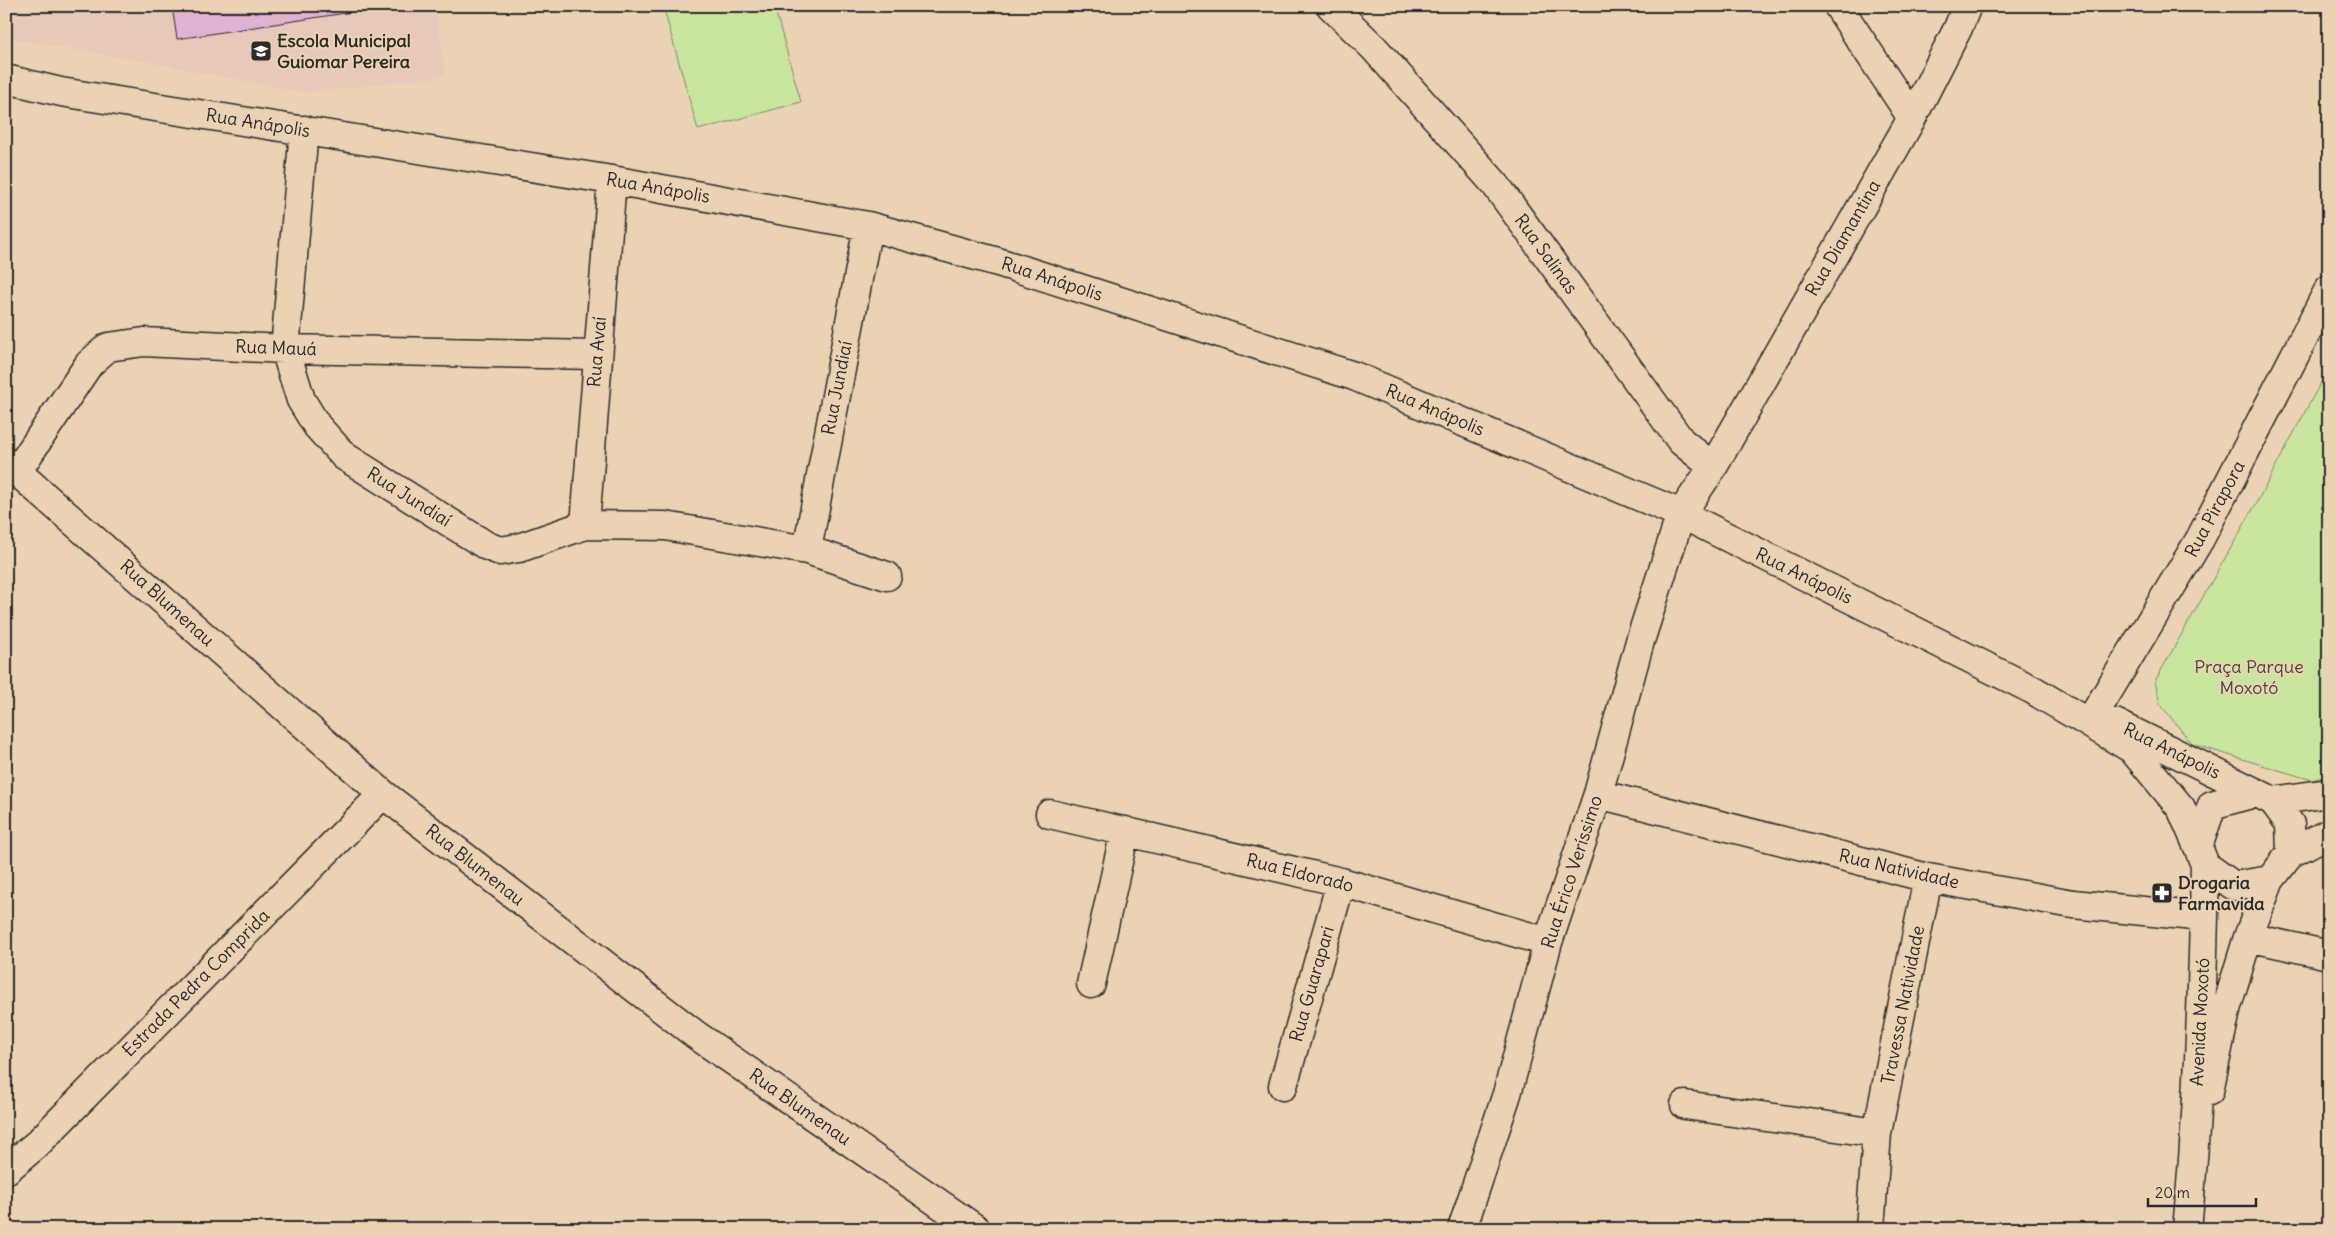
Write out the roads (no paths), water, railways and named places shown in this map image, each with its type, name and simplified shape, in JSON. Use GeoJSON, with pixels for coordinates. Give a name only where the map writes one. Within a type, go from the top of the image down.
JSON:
{"type":"FeatureCollection","features":[{"type":"Feature","properties":{"kind":"street","name":"Rua Salinas"},"geometry":{"type":"LineString","coordinates":[[1331,6],[1374,48],[1495,184],[1681,441],[1713,467]]}},
{"type":"Feature","properties":{"kind":"street"},"geometry":{"type":"LineString","coordinates":[[1838,6],[1912,118]]}},
{"type":"Feature","properties":{"kind":"street","name":"Rua Diamantina"},"geometry":{"type":"LineString","coordinates":[[1713,467],[1912,118],[1958,28],[1967,6]]}},
{"type":"Feature","properties":{"kind":"street","name":"Rua Anápolis"},"geometry":{"type":"LineString","coordinates":[[6,79],[61,92],[612,180],[868,226],[998,262],[1354,376],[1681,514],[2033,690],[2092,718],[2199,763],[2264,797]]}},
{"type":"Feature","properties":{"kind":"street","name":"Rua Jundiaí"},"geometry":{"type":"LineString","coordinates":[[304,130],[285,349],[302,400],[318,426],[344,456],[487,546],[500,551],[519,548],[584,525],[665,526],[807,550],[887,576]]}},
{"type":"Feature","properties":{"kind":"street","name":"Rua Avaí"},"geometry":{"type":"LineString","coordinates":[[584,525],[612,180]]}},
{"type":"Feature","properties":{"kind":"street","name":"Rua Jundiaí"},"geometry":{"type":"LineString","coordinates":[[807,550],[868,226]]}},
{"type":"Feature","properties":{"kind":"street","name":"Rua Pirapora"},"geometry":{"type":"LineString","coordinates":[[2092,718],[2200,540],[2329,289]]}},
{"type":"Feature","properties":{"kind":"street","name":"Rua Mauá"},"geometry":{"type":"LineString","coordinates":[[12,466],[89,364],[108,348],[144,342],[285,349],[597,355]]}},
{"type":"Feature","properties":{"kind":"street","name":"Rua Blumenau"},"geometry":{"type":"LineString","coordinates":[[12,466],[383,794],[696,1035],[976,1229]]}},
{"type":"Feature","properties":{"kind":"street"},"geometry":{"type":"LineString","coordinates":[[1681,514],[1713,467]]}},
{"type":"Feature","properties":{"kind":"street","name":"Rua Érico Veríssimo"},"geometry":{"type":"LineString","coordinates":[[1462,1229],[1507,1094],[1548,942],[1598,794],[1640,641],[1681,514]]}},
{"type":"Feature","properties":{"kind":"street","name":"Rua Anápolis"},"geometry":{"type":"LineString","coordinates":[[2092,718],[2132,749],[2181,808],[2201,856]]}},
{"type":"Feature","properties":{"kind":"street"},"geometry":{"type":"LineString","coordinates":[[2329,793],[2264,797],[2212,805],[2201,856],[2234,886],[2270,880],[2291,853],[2329,833]]}},
{"type":"Feature","properties":{"kind":"street","name":"Estrada Pedra Comprida"},"geometry":{"type":"LineString","coordinates":[[6,1170],[37,1144],[383,794]]}},
{"type":"Feature","properties":{"kind":"street","name":"Rua Natividade"},"geometry":{"type":"LineString","coordinates":[[1598,794],[1928,878],[2073,904],[2204,918]]}},
{"type":"Feature","properties":{"kind":"street"},"geometry":{"type":"LineString","coordinates":[[2264,797],[2290,824],[2291,853]]}},
{"type":"Feature","properties":{"kind":"street","name":"Rua Eldorado"},"geometry":{"type":"LineString","coordinates":[[1050,814],[1341,882],[1548,942]]}},
{"type":"Feature","properties":{"kind":"street"},"geometry":{"type":"LineString","coordinates":[[1091,984],[1124,831]]}},
{"type":"Feature","properties":{"kind":"street","name":"Avenida Moxotó"},"geometry":{"type":"LineString","coordinates":[[2187,1229],[2192,1179],[2204,918],[2201,856]]}},
{"type":"Feature","properties":{"kind":"street","name":"Travessa Natividade"},"geometry":{"type":"LineString","coordinates":[[1870,1229],[1877,1133],[1928,878]]}},
{"type":"Feature","properties":{"kind":"street","name":"Avenida Moxotó"},"geometry":{"type":"LineString","coordinates":[[2192,1179],[2227,1006],[2248,936],[2270,880]]}},
{"type":"Feature","properties":{"kind":"street","name":"Rua Guarapari"},"geometry":{"type":"LineString","coordinates":[[1283,1086],[1341,882]]}},
{"type":"Feature","properties":{"kind":"street"},"geometry":{"type":"LineString","coordinates":[[2248,936],[2329,955]]}},
{"type":"Feature","properties":{"kind":"street"},"geometry":{"type":"LineString","coordinates":[[1685,1105],[1877,1133]]}},
{"type":"Feature","properties":{"kind":"place","name":"Escola Municipal Guiomar Pereira"},"geometry":{"type":"Point","coordinates":[261,51]}},
{"type":"Feature","properties":{"kind":"place","name":"Drogaria Farmavida"},"geometry":{"type":"Point","coordinates":[2162,893]}},
{"type":"Feature","properties":{"kind":"park label","name":"Praça Parque Moxotó"},"geometry":{"type":"Point","coordinates":[2249,678]}}]}
